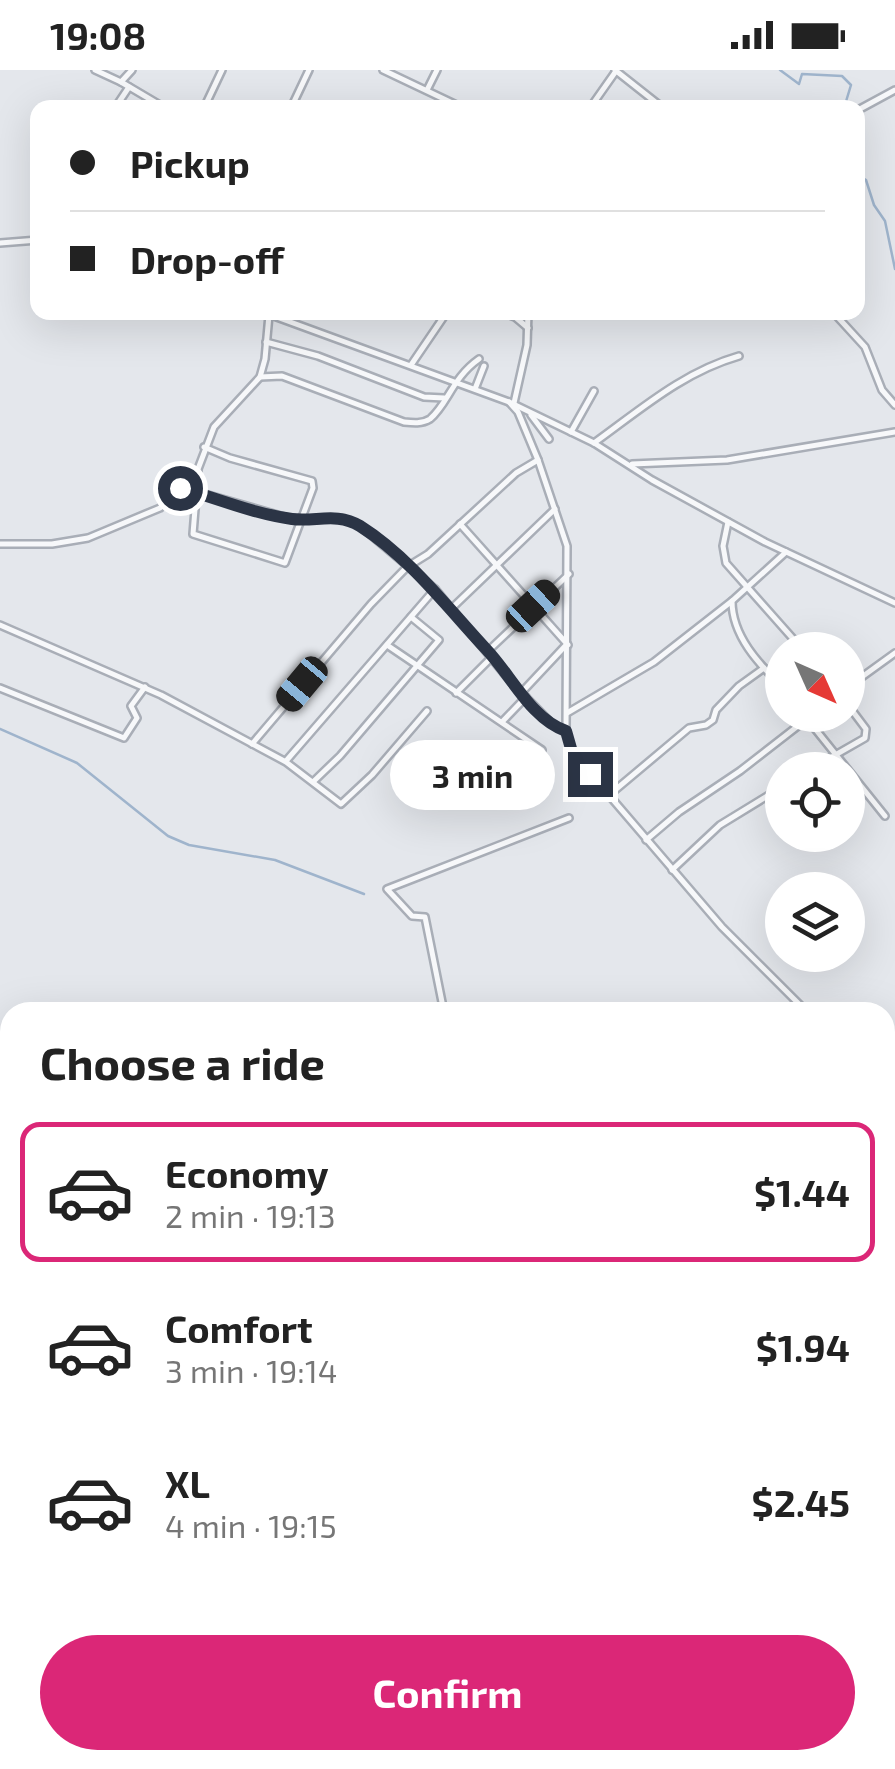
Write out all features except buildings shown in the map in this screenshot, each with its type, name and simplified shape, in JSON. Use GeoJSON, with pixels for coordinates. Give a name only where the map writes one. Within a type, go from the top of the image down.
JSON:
{"type":"FeatureCollection","features":[{"type":"Feature","properties":{"kind":"street"},"geometry":{"type":"LineString","coordinates":[[95,70],[151,100]]}},
{"type":"Feature","properties":{"kind":"street"},"geometry":{"type":"LineString","coordinates":[[121,82],[132,70]]}},
{"type":"Feature","properties":{"kind":"street"},"geometry":{"type":"LineString","coordinates":[[208,100],[222,70]]}},
{"type":"Feature","properties":{"kind":"street"},"geometry":{"type":"LineString","coordinates":[[295,100],[309,70]]}},
{"type":"Feature","properties":{"kind":"street"},"geometry":{"type":"LineString","coordinates":[[383,70],[447,100]]}},
{"type":"Feature","properties":{"kind":"street"},"geometry":{"type":"LineString","coordinates":[[427,90],[437,70]]}},
{"type":"Feature","properties":{"kind":"street"},"geometry":{"type":"LineString","coordinates":[[595,100],[615,70],[653,100]]}},
{"type":"Feature","properties":{"kind":"street"},"geometry":{"type":"LineString","coordinates":[[121,100],[130,87]]}},
{"type":"Feature","properties":{"kind":"street"},"geometry":{"type":"LineString","coordinates":[[865,106],[895,90]]}},
{"type":"Feature","properties":{"kind":"street"},"geometry":{"type":"LineString","coordinates":[[0,243],[30,241]]}},
{"type":"Feature","properties":{"kind":"street"},"geometry":{"type":"LineString","coordinates":[[204,447],[312,481],[313,488],[286,561],[277,562],[193,534],[198,469],[204,447],[214,427],[260,377],[266,320]]}},
{"type":"Feature","properties":{"kind":"street"},"geometry":{"type":"LineString","coordinates":[[283,320],[511,403],[594,443],[728,522],[895,603]]}},
{"type":"Feature","properties":{"kind":"street"},"geometry":{"type":"LineString","coordinates":[[411,365],[442,320]]}},
{"type":"Feature","properties":{"kind":"street"},"geometry":{"type":"LineString","coordinates":[[519,320],[528,328]]}},
{"type":"Feature","properties":{"kind":"street"},"geometry":{"type":"LineString","coordinates":[[511,403],[528,320]]}},
{"type":"Feature","properties":{"kind":"street"},"geometry":{"type":"LineString","coordinates":[[838,320],[866,348],[882,390],[895,405]]}},
{"type":"Feature","properties":{"kind":"street"},"geometry":{"type":"LineString","coordinates":[[266,342],[318,356],[424,397],[444,398]]}},
{"type":"Feature","properties":{"kind":"street"},"geometry":{"type":"LineString","coordinates":[[594,443],[643,403],[680,381],[739,356]]}},
{"type":"Feature","properties":{"kind":"street"},"geometry":{"type":"LineString","coordinates":[[260,377],[282,376],[404,422],[424,422],[454,382],[479,358]]}},
{"type":"Feature","properties":{"kind":"street"},"geometry":{"type":"LineString","coordinates":[[475,389],[484,366]]}},
{"type":"Feature","properties":{"kind":"street"},"geometry":{"type":"LineString","coordinates":[[571,432],[594,391]]}},
{"type":"Feature","properties":{"kind":"street"},"geometry":{"type":"LineString","coordinates":[[511,403],[538,460],[567,546],[566,731],[572,752],[722,928],[797,1002]]}},
{"type":"Feature","properties":{"kind":"street"},"geometry":{"type":"LineString","coordinates":[[530,412],[548,439]]}},
{"type":"Feature","properties":{"kind":"street"},"geometry":{"type":"LineString","coordinates":[[632,464],[728,460],[895,432]]}},
{"type":"Feature","properties":{"kind":"street"},"geometry":{"type":"LineString","coordinates":[[252,744],[370,604],[516,473],[538,460]]}},
{"type":"Feature","properties":{"kind":"street"},"geometry":{"type":"LineString","coordinates":[[0,544],[52,544],[88,538],[158,509],[198,469]]}},
{"type":"Feature","properties":{"kind":"street"},"geometry":{"type":"LineString","coordinates":[[180,488],[245,508],[302,518],[350,520],[373,535],[434,590],[524,695],[553,725],[566,731]]}},
{"type":"Feature","properties":{"kind":"street"},"geometry":{"type":"LineString","coordinates":[[452,609],[555,509]]}},
{"type":"Feature","properties":{"kind":"street"},"geometry":{"type":"LineString","coordinates":[[728,522],[724,556],[730,570],[787,632]]}},
{"type":"Feature","properties":{"kind":"street"},"geometry":{"type":"LineString","coordinates":[[460,524],[567,645]]}},
{"type":"Feature","properties":{"kind":"street"},"geometry":{"type":"LineString","coordinates":[[568,713],[654,662],[748,588],[786,552]]}},
{"type":"Feature","properties":{"kind":"street"},"geometry":{"type":"LineString","coordinates":[[456,693],[533,606],[569,574]]}},
{"type":"Feature","properties":{"kind":"street"},"geometry":{"type":"LineString","coordinates":[[286,762],[434,590]]}},
{"type":"Feature","properties":{"kind":"street"},"geometry":{"type":"LineString","coordinates":[[608,796],[689,728],[713,720],[716,710],[738,686],[764,668],[738,632],[732,601]]}},
{"type":"Feature","properties":{"kind":"street"},"geometry":{"type":"LineString","coordinates":[[314,781],[439,640],[411,617]]}},
{"type":"Feature","properties":{"kind":"street"},"geometry":{"type":"LineString","coordinates":[[0,625],[145,687],[286,762],[339,803],[344,803],[427,711]]}},
{"type":"Feature","properties":{"kind":"street"},"geometry":{"type":"LineString","coordinates":[[387,644],[542,750]]}},
{"type":"Feature","properties":{"kind":"street"},"geometry":{"type":"LineString","coordinates":[[502,722],[567,645]]}},
{"type":"Feature","properties":{"kind":"street"},"geometry":{"type":"LineString","coordinates":[[865,675],[895,653]]}},
{"type":"Feature","properties":{"kind":"street"},"geometry":{"type":"LineString","coordinates":[[0,688],[124,738],[137,718],[131,706],[145,687]]}},
{"type":"Feature","properties":{"kind":"street"},"geometry":{"type":"LineString","coordinates":[[843,752],[862,741],[865,731]]}},
{"type":"Feature","properties":{"kind":"street"},"geometry":{"type":"LineString","coordinates":[[646,840],[788,732]]}},
{"type":"Feature","properties":{"kind":"street"},"geometry":{"type":"LineString","coordinates":[[820,732],[836,752]]}},
{"type":"Feature","properties":{"kind":"street"},"geometry":{"type":"LineString","coordinates":[[865,790],[885,816]]}},
{"type":"Feature","properties":{"kind":"street"},"geometry":{"type":"LineString","coordinates":[[672,870],[720,825],[765,797]]}},
{"type":"Feature","properties":{"kind":"street"},"geometry":{"type":"LineString","coordinates":[[442,1002],[426,916],[412,916],[386,889],[569,818]]}},
{"type":"Feature","properties":{"kind":"waterway"},"geometry":{"type":"LineString","coordinates":[[780,70],[799,84],[802,74],[842,76],[851,85],[846,100]]}},
{"type":"Feature","properties":{"kind":"waterway"},"geometry":{"type":"LineString","coordinates":[[865,179],[885,221],[895,269]]}},
{"type":"Feature","properties":{"kind":"waterway"},"geometry":{"type":"LineString","coordinates":[[0,729],[77,763],[168,836],[189,845],[275,860],[364,894]]}},
{"type":"Feature","properties":{"kind":"route"},"geometry":{"type":"LineString","coordinates":[[180,488],[295,520],[328,517],[359,525],[434,590],[512,683],[553,725],[566,731],[572,752],[590,774]]}}]}
